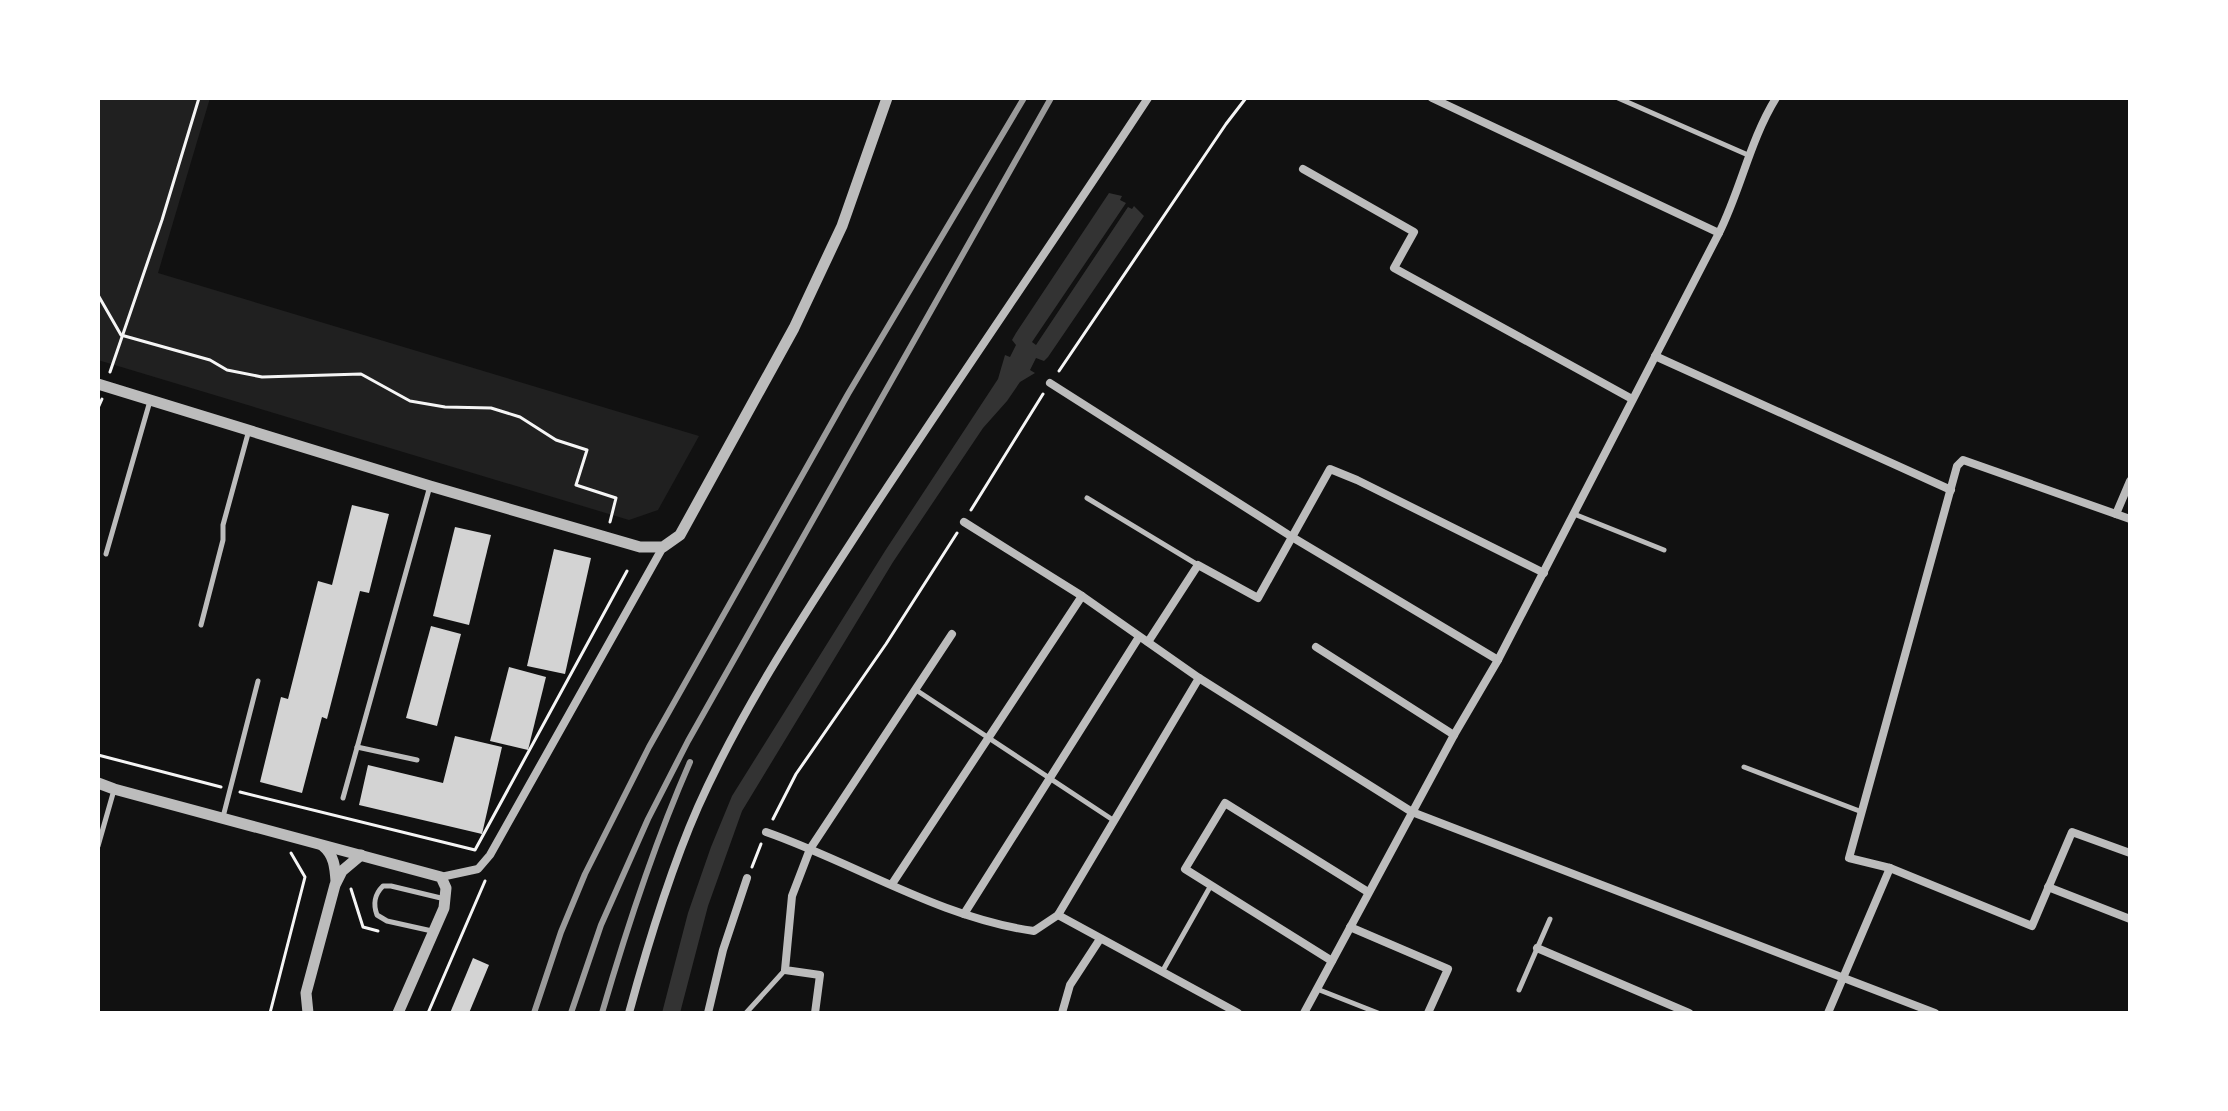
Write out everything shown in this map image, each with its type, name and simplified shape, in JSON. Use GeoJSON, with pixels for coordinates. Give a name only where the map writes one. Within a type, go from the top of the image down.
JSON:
{"type":"FeatureCollection","features":[{"type":"Feature","properties":{"kind":"street"},"geometry":{"type":"LineString","coordinates":[[98,783],[441,877],[478,869],[490,855],[663,547],[680,535],[794,328],[842,226],[887,98]]}},
{"type":"Feature","properties":{"kind":"street"},"geometry":{"type":"LineString","coordinates":[[629,1013],[666,890],[698,807],[792,632],[1148,98]]}},
{"type":"Feature","properties":{"kind":"street"},"geometry":{"type":"LineString","coordinates":[[1432,98],[1719,233]]}},
{"type":"Feature","properties":{"kind":"street"},"geometry":{"type":"LineString","coordinates":[[1304,1013],[1544,573],[1719,233],[1748,155],[1776,98]]}},
{"type":"Feature","properties":{"kind":"street"},"geometry":{"type":"LineString","coordinates":[[1303,169],[1414,232],[1394,268],[1632,399]]}},
{"type":"Feature","properties":{"kind":"street"},"geometry":{"type":"LineString","coordinates":[[1655,356],[1951,490]]}},
{"type":"Feature","properties":{"kind":"street"},"geometry":{"type":"LineString","coordinates":[[1050,383],[1292,537],[1498,660]]}},
{"type":"Feature","properties":{"kind":"street"},"geometry":{"type":"LineString","coordinates":[[102,385],[640,547],[663,547]]}},
{"type":"Feature","properties":{"kind":"street"},"geometry":{"type":"LineString","coordinates":[[2130,519],[1963,460],[1957,466],[1849,858],[1890,868],[2032,926],[2072,832],[2130,853]]}},
{"type":"Feature","properties":{"kind":"street"},"geometry":{"type":"LineString","coordinates":[[1148,642],[1198,565],[1258,598],[1330,469],[1544,573]]}},
{"type":"Feature","properties":{"kind":"street"},"geometry":{"type":"LineString","coordinates":[[2116,514],[2130,481]]}},
{"type":"Feature","properties":{"kind":"street"},"geometry":{"type":"LineString","coordinates":[[964,522],[1082,596],[1199,678],[1412,812],[1935,1013]]}},
{"type":"Feature","properties":{"kind":"street"},"geometry":{"type":"LineString","coordinates":[[892,884],[1082,596]]}},
{"type":"Feature","properties":{"kind":"street"},"geometry":{"type":"LineString","coordinates":[[815,1013],[820,975],[785,970],[792,896],[810,849],[952,634]]}},
{"type":"Feature","properties":{"kind":"street"},"geometry":{"type":"LineString","coordinates":[[964,914],[1139,637]]}},
{"type":"Feature","properties":{"kind":"street"},"geometry":{"type":"LineString","coordinates":[[1316,647],[1454,735]]}},
{"type":"Feature","properties":{"kind":"street"},"geometry":{"type":"LineString","coordinates":[[766,832],[964,914],[1010,928],[1034,931],[1058,915],[1199,678]]}},
{"type":"Feature","properties":{"kind":"street"},"geometry":{"type":"LineString","coordinates":[[1332,961],[1185,869],[1225,803],[1368,892]]}},
{"type":"Feature","properties":{"kind":"street"},"geometry":{"type":"LineString","coordinates":[[308,1013],[306,993],[336,881],[334,864],[321,844]]}},
{"type":"Feature","properties":{"kind":"street"},"geometry":{"type":"LineString","coordinates":[[336,881],[353,859],[361,855]]}},
{"type":"Feature","properties":{"kind":"street"},"geometry":{"type":"LineString","coordinates":[[1828,1013],[1890,868]]}},
{"type":"Feature","properties":{"kind":"street"},"geometry":{"type":"LineString","coordinates":[[398,1013],[445,899],[446,888],[441,877]]}},
{"type":"Feature","properties":{"kind":"street"},"geometry":{"type":"LineString","coordinates":[[708,1013],[723,950],[747,878]]}},
{"type":"Feature","properties":{"kind":"street"},"geometry":{"type":"LineString","coordinates":[[2048,887],[2130,919]]}},
{"type":"Feature","properties":{"kind":"street"},"geometry":{"type":"LineString","coordinates":[[1058,915],[1238,1013]]}},
{"type":"Feature","properties":{"kind":"street"},"geometry":{"type":"LineString","coordinates":[[1350,927],[1448,969],[1428,1013]]}},
{"type":"Feature","properties":{"kind":"street"},"geometry":{"type":"LineString","coordinates":[[1062,1013],[1070,985],[1100,939]]}},
{"type":"Feature","properties":{"kind":"street"},"geometry":{"type":"LineString","coordinates":[[1537,948],[1689,1013]]}},
{"type":"Feature","properties":{"kind":"lane"},"geometry":{"type":"LineString","coordinates":[[1618,98],[1748,155]]}},
{"type":"Feature","properties":{"kind":"lane"},"geometry":{"type":"LineString","coordinates":[[106,554],[150,399]]}},
{"type":"Feature","properties":{"kind":"lane"},"geometry":{"type":"LineString","coordinates":[[201,625],[223,540],[223,525],[249,429]]}},
{"type":"Feature","properties":{"kind":"lane"},"geometry":{"type":"LineString","coordinates":[[343,798],[430,486]]}},
{"type":"Feature","properties":{"kind":"lane"},"geometry":{"type":"LineString","coordinates":[[1087,498],[1198,565]]}},
{"type":"Feature","properties":{"kind":"lane"},"geometry":{"type":"LineString","coordinates":[[1574,514],[1664,550]]}},
{"type":"Feature","properties":{"kind":"lane"},"geometry":{"type":"LineString","coordinates":[[223,817],[258,681]]}},
{"type":"Feature","properties":{"kind":"lane"},"geometry":{"type":"LineString","coordinates":[[916,690],[1113,820]]}},
{"type":"Feature","properties":{"kind":"lane"},"geometry":{"type":"LineString","coordinates":[[357,747],[417,760]]}},
{"type":"Feature","properties":{"kind":"lane"},"geometry":{"type":"LineString","coordinates":[[1744,767],[1862,812]]}},
{"type":"Feature","properties":{"kind":"lane"},"geometry":{"type":"LineString","coordinates":[[98,846],[114,789]]}},
{"type":"Feature","properties":{"kind":"lane"},"geometry":{"type":"LineString","coordinates":[[433,931],[387,921],[377,915],[374,905],[377,892],[383,886],[391,886],[445,899]]}},
{"type":"Feature","properties":{"kind":"lane"},"geometry":{"type":"LineString","coordinates":[[1162,972],[1210,887]]}},
{"type":"Feature","properties":{"kind":"lane"},"geometry":{"type":"LineString","coordinates":[[1519,990],[1550,919]]}},
{"type":"Feature","properties":{"kind":"lane"},"geometry":{"type":"LineString","coordinates":[[746,1013],[785,970]]}},
{"type":"Feature","properties":{"kind":"lane"},"geometry":{"type":"LineString","coordinates":[[1317,989],[1378,1013]]}},
{"type":"Feature","properties":{"kind":"path"},"geometry":{"type":"LineString","coordinates":[[102,385],[162,220],[199,98]]}},
{"type":"Feature","properties":{"kind":"path"},"geometry":{"type":"LineString","coordinates":[[747,878],[766,832],[796,774],[886,644],[1050,383],[1246,98]]}},
{"type":"Feature","properties":{"kind":"path"},"geometry":{"type":"LineString","coordinates":[[98,295],[121,335],[210,360],[227,370],[262,377],[361,374],[410,401],[445,407],[491,408],[520,417],[556,440],[587,450],[576,485],[616,498],[607,537]]}},
{"type":"Feature","properties":{"kind":"path"},"geometry":{"type":"LineString","coordinates":[[270,1013],[305,877],[289,849]]}},
{"type":"Feature","properties":{"kind":"path"},"geometry":{"type":"LineString","coordinates":[[428,1013],[486,880]]}},
{"type":"Feature","properties":{"kind":"shaded area"},"geometry":{"type":"Polygon","coordinates":[[[98,98],[210,98],[158,273],[699,436],[658,510],[629,520],[98,360],[98,98]]]}},
{"type":"Feature","properties":{"kind":"shaded area"},"geometry":{"type":"Polygon","coordinates":[[[1109,193],[1122,196],[1120,200],[1126,203],[1032,342],[1036,345],[1128,207],[1132,209],[1134,206],[1144,216],[1048,357],[1044,361],[1036,358],[1030,370],[1035,373],[1020,382],[983,428],[893,562],[742,811],[708,906],[680,1013],[662,1013],[688,913],[732,796],[885,551],[998,379],[1005,355],[1010,357],[1016,345],[1012,340],[1016,333],[1109,193]]]}},
{"type":"Feature","properties":{"kind":"building"},"geometry":{"type":"Polygon","coordinates":[[[352,505],[389,514],[369,593],[360,591],[327,719],[322,717],[302,793],[260,782],[281,697],[288,699],[318,581],[332,585],[352,505]]]}},
{"type":"Feature","properties":{"kind":"building"},"geometry":{"type":"Polygon","coordinates":[[[455,527],[491,535],[469,625],[433,616],[455,527]]]}},
{"type":"Feature","properties":{"kind":"building"},"geometry":{"type":"Polygon","coordinates":[[[554,549],[591,558],[565,674],[527,666],[554,549]]]}},
{"type":"Feature","properties":{"kind":"building"},"geometry":{"type":"Polygon","coordinates":[[[431,626],[461,634],[437,726],[406,718],[431,626]]]}},
{"type":"Feature","properties":{"kind":"building"},"geometry":{"type":"Polygon","coordinates":[[[509,667],[546,677],[528,750],[490,741],[509,667]]]}},
{"type":"Feature","properties":{"kind":"building"},"geometry":{"type":"Polygon","coordinates":[[[455,736],[502,747],[482,834],[359,805],[368,765],[443,783],[455,736]]]}},
{"type":"Feature","properties":{"kind":"building"},"geometry":{"type":"Polygon","coordinates":[[[473,958],[489,965],[469,1013],[450,1013],[473,958]]]}},
{"type":"Feature","properties":{"kind":"railway"},"geometry":{"type":"LineString","coordinates":[[534,1013],[561,932],[585,874],[649,747],[848,394],[1024,98]]}},
{"type":"Feature","properties":{"kind":"railway"},"geometry":{"type":"LineString","coordinates":[[571,1013],[601,925],[648,819],[688,741],[1051,98]]}},
{"type":"Feature","properties":{"kind":"railway"},"geometry":{"type":"LineString","coordinates":[[602,1013],[642,886],[690,762]]}}]}
